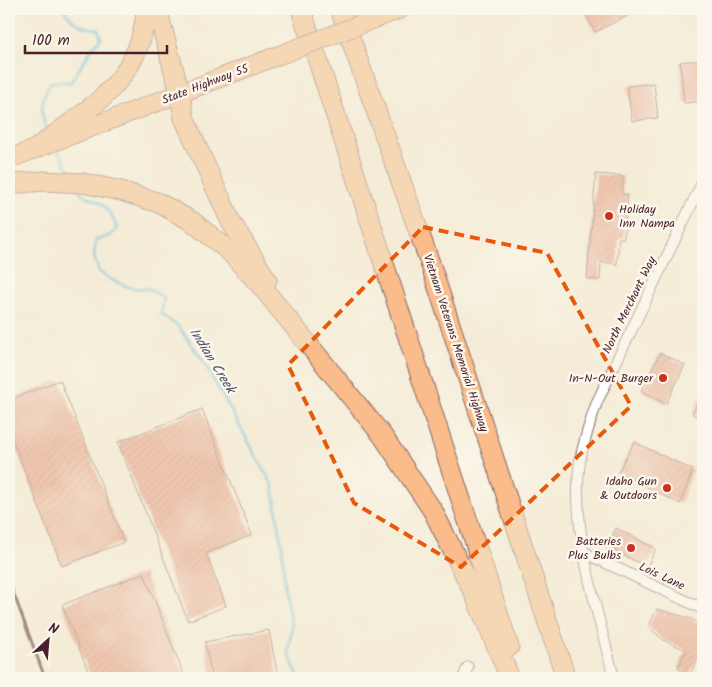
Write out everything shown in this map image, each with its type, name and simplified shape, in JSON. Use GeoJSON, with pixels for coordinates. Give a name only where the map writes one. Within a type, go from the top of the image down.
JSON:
{"type":"FeatureCollection","features":[{"type":"Feature","properties":{"kind":"highway"},"geometry":{"type":"LineString","coordinates":[[38,147],[110,92],[128,70],[138,49],[145,23],[146,9]]}},
{"type":"Feature","properties":{"kind":"highway"},"geometry":{"type":"LineString","coordinates":[[158,9],[180,93],[184,118],[231,222],[267,282],[382,435],[433,511],[474,593],[510,678]]}},
{"type":"Feature","properties":{"kind":"highway"},"geometry":{"type":"LineString","coordinates":[[301,9],[519,678]]}},
{"type":"Feature","properties":{"kind":"highway","name":"Vietnam Veterans Memorial Highway"},"geometry":{"type":"LineString","coordinates":[[340,9],[430,263],[566,678]]}},
{"type":"Feature","properties":{"kind":"highway","name":"State Highway 55"},"geometry":{"type":"LineString","coordinates":[[9,159],[401,9]]}},
{"type":"Feature","properties":{"kind":"highway"},"geometry":{"type":"LineString","coordinates":[[9,184],[44,181],[83,183],[122,191],[159,203],[193,222],[229,251],[261,286],[382,435]]}},
{"type":"Feature","properties":{"kind":"street","name":"North Merchant Way"},"geometry":{"type":"LineString","coordinates":[[614,678],[583,552],[578,505],[580,463],[586,434],[597,402],[703,181]]}},
{"type":"Feature","properties":{"kind":"street","name":"Lois Lane"},"geometry":{"type":"LineString","coordinates":[[583,552],[703,609]]}},
{"type":"Feature","properties":{"kind":"street"},"geometry":{"type":"LineString","coordinates":[[463,678],[468,667]]}},
{"type":"Feature","properties":{"kind":"highlighted area"},"geometry":{"type":"Polygon","coordinates":[[[423,227],[547,253],[631,406],[461,567],[354,503],[288,365],[423,227]]]}},
{"type":"Feature","properties":{"kind":"building"},"geometry":{"type":"Polygon","coordinates":[[[583,9],[641,9],[595,32],[583,9]]]}},
{"type":"Feature","properties":{"kind":"building"},"geometry":{"type":"Polygon","coordinates":[[[702,60],[703,101],[684,103],[680,62],[702,60]]]}},
{"type":"Feature","properties":{"kind":"building"},"geometry":{"type":"Polygon","coordinates":[[[654,83],[658,118],[632,121],[627,86],[654,83]]]}},
{"type":"Feature","properties":{"kind":"building","name":"Holiday Inn Nampa"},"geometry":{"type":"Polygon","coordinates":[[[596,174],[623,176],[622,194],[628,194],[624,238],[619,238],[617,264],[601,262],[600,280],[587,279],[596,174]]]}},
{"type":"Feature","properties":{"kind":"building","name":"In-N-Out Burger"},"geometry":{"type":"Polygon","coordinates":[[[660,353],[685,365],[666,404],[641,391],[660,353]]]}},
{"type":"Feature","properties":{"kind":"building"},"geometry":{"type":"Polygon","coordinates":[[[60,380],[124,542],[62,566],[9,431],[9,400],[60,380]]]}},
{"type":"Feature","properties":{"kind":"building"},"geometry":{"type":"Polygon","coordinates":[[[703,391],[703,419],[692,414],[703,391]]]}},
{"type":"Feature","properties":{"kind":"building"},"geometry":{"type":"Polygon","coordinates":[[[202,409],[252,535],[206,553],[226,606],[188,621],[118,442],[202,409]]]}},
{"type":"Feature","properties":{"kind":"building","name":"Idaho Gun & Outdoors"},"geometry":{"type":"Polygon","coordinates":[[[634,442],[693,470],[680,504],[618,472],[634,442]]]}},
{"type":"Feature","properties":{"kind":"building","name":"Batteries Plus Bulbs"},"geometry":{"type":"Polygon","coordinates":[[[616,528],[656,549],[647,567],[607,547],[616,528]]]}},
{"type":"Feature","properties":{"kind":"building"},"geometry":{"type":"Polygon","coordinates":[[[144,573],[185,678],[91,678],[62,605],[144,573]]]}},
{"type":"Feature","properties":{"kind":"building"},"geometry":{"type":"Polygon","coordinates":[[[657,609],[689,618],[703,625],[703,659],[698,657],[690,675],[678,668],[686,650],[665,641],[648,627],[657,609]]]}},
{"type":"Feature","properties":{"kind":"building"},"geometry":{"type":"Polygon","coordinates":[[[269,630],[278,678],[212,678],[205,642],[269,630]]]}},
{"type":"Feature","properties":{"kind":"waterway","name":"Indian Creek"},"geometry":{"type":"LineString","coordinates":[[48,132],[43,119],[42,107],[51,82],[71,82],[91,50],[101,38],[98,29],[88,28],[75,22],[65,11],[66,9]]}},
{"type":"Feature","properties":{"kind":"waterway","name":"Indian Creek"},"geometry":{"type":"LineString","coordinates":[[56,147],[72,176]]}},
{"type":"Feature","properties":{"kind":"waterway","name":"Indian Creek"},"geometry":{"type":"LineString","coordinates":[[78,188],[85,196],[99,202],[106,208],[113,217],[117,229],[110,236],[96,240],[94,257],[99,272],[131,288],[149,289],[164,298],[161,314],[178,326],[204,362],[273,486],[282,548],[285,593],[292,626],[288,652],[299,678]]}},
{"type":"Feature","properties":{"kind":"railway"},"geometry":{"type":"LineString","coordinates":[[9,581],[45,678]]}},
{"type":"Feature","properties":{"kind":"place","name":"Holiday Inn Nampa"},"geometry":{"type":"Point","coordinates":[609,216]}},
{"type":"Feature","properties":{"kind":"place","name":"In-N-Out Burger"},"geometry":{"type":"Point","coordinates":[663,378]}},
{"type":"Feature","properties":{"kind":"place","name":"Idaho Gun & Outdoors"},"geometry":{"type":"Point","coordinates":[667,488]}},
{"type":"Feature","properties":{"kind":"place","name":"Batteries Plus Bulbs"},"geometry":{"type":"Point","coordinates":[631,548]}}]}
